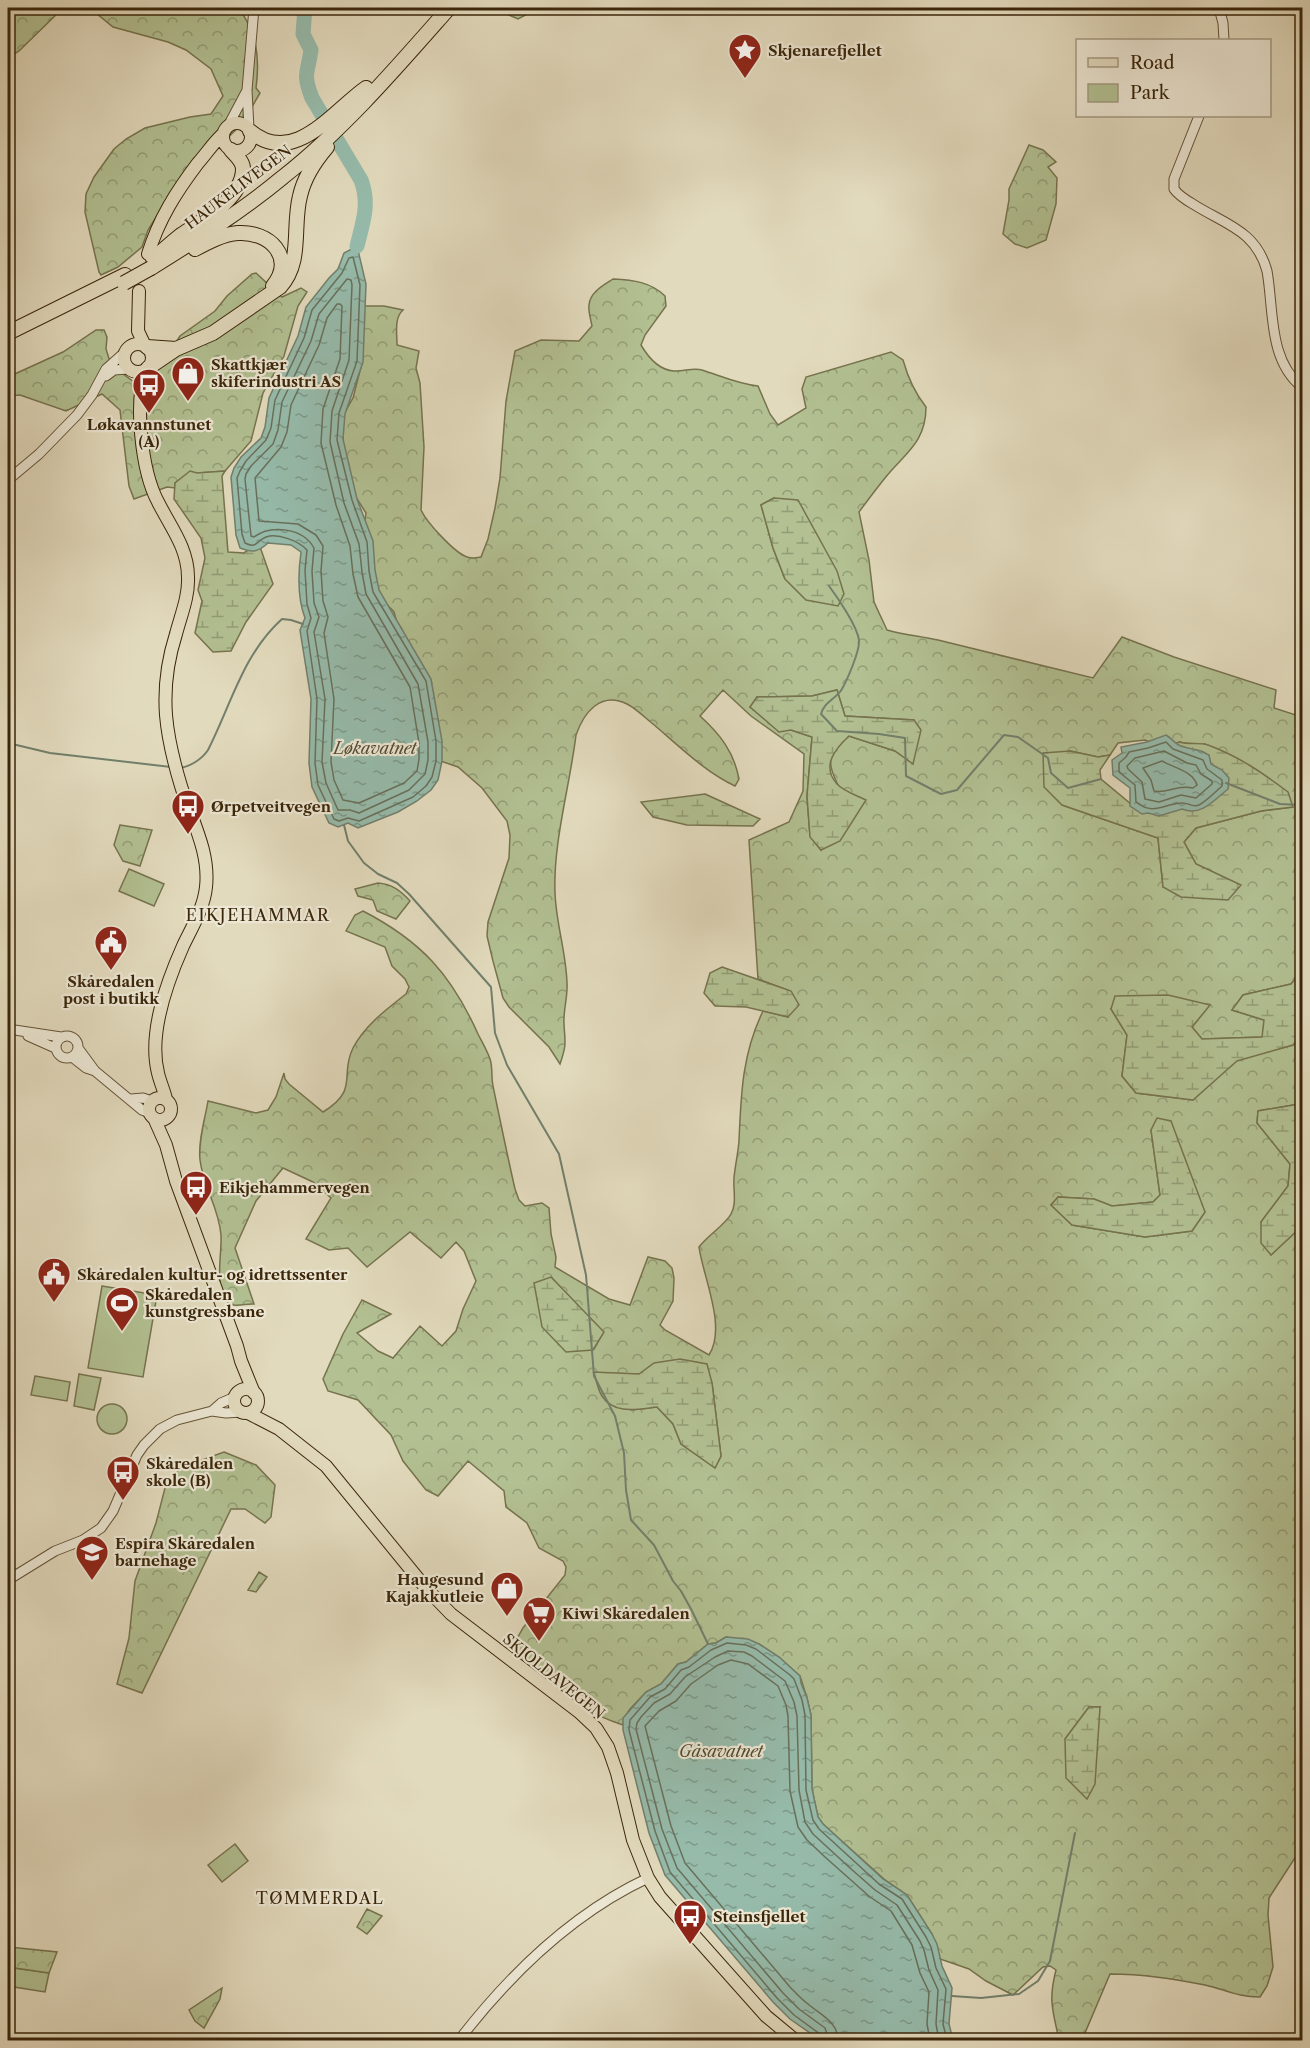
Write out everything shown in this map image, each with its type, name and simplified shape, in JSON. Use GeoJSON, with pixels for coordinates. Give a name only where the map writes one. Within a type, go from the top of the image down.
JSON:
{"type":"FeatureCollection","features":[{"type":"Feature","properties":{"kind":"highway","name":"HAUKELIVEGEN"},"geometry":{"type":"LineString","coordinates":[[8,341],[125,279],[150,261],[227,219],[284,177],[357,109],[372,87],[438,8]]}},
{"type":"Feature","properties":{"kind":"highway","name":"HAUKELIVEGEN"},"geometry":{"type":"LineString","coordinates":[[372,87],[449,8]]}},
{"type":"Feature","properties":{"kind":"highway"},"geometry":{"type":"LineString","coordinates":[[250,130],[255,135],[272,142],[294,141],[321,126],[355,96],[372,87]]}},
{"type":"Feature","properties":{"kind":"highway"},"geometry":{"type":"LineString","coordinates":[[147,368],[176,349],[213,333],[280,287],[290,275],[293,266],[298,203],[308,175],[322,153],[367,106],[372,87]]}},
{"type":"Feature","properties":{"kind":"highway"},"geometry":{"type":"LineString","coordinates":[[150,261],[208,217],[235,190],[242,179],[243,167],[239,158],[231,150]]}},
{"type":"Feature","properties":{"kind":"highway"},"geometry":{"type":"LineString","coordinates":[[150,261],[235,233],[258,234],[276,247],[281,260],[277,280],[264,297]]}},
{"type":"Feature","properties":{"kind":"highway","name":"HAUKELIVEGEN"},"geometry":{"type":"LineString","coordinates":[[8,333],[125,279]]}},
{"type":"Feature","properties":{"kind":"highway"},"geometry":{"type":"LineString","coordinates":[[146,347],[176,349]]}},
{"type":"Feature","properties":{"kind":"main road"},"geometry":{"type":"LineString","coordinates":[[150,261],[159,222],[168,206],[197,165],[213,143],[237,123],[243,124],[250,130],[252,136],[249,146],[241,151],[231,150],[211,154],[197,165]]}},
{"type":"Feature","properties":{"kind":"main road"},"geometry":{"type":"LineString","coordinates":[[226,130],[224,144],[231,150]]}},
{"type":"Feature","properties":{"kind":"main road"},"geometry":{"type":"LineString","coordinates":[[139,291],[138,331],[152,357],[141,386],[144,458],[148,479],[180,544],[188,566],[187,591],[170,654],[166,714],[174,759],[202,847],[206,873],[206,888],[199,912],[164,996],[158,1028],[156,1061],[158,1073],[153,1092],[155,1106],[161,1120],[168,1117]]}},
{"type":"Feature","properties":{"kind":"main road"},"geometry":{"type":"LineString","coordinates":[[137,319],[126,350],[125,364],[136,386],[141,411]]}},
{"type":"Feature","properties":{"kind":"main road"},"geometry":{"type":"LineString","coordinates":[[126,350],[136,344],[146,347]]}},
{"type":"Feature","properties":{"kind":"main road"},"geometry":{"type":"LineString","coordinates":[[129,369],[140,372],[147,368]]}},
{"type":"Feature","properties":{"kind":"main road","name":"SKJOLDAVEGEN"},"geometry":{"type":"LineString","coordinates":[[166,1145],[171,1107],[155,1106],[176,1181],[241,1361],[256,1397],[279,1429]]}},
{"type":"Feature","properties":{"kind":"main road","name":"SKJOLDAVEGEN"},"geometry":{"type":"LineString","coordinates":[[237,1395],[241,1361]]}},
{"type":"Feature","properties":{"kind":"main road"},"geometry":{"type":"LineString","coordinates":[[246,1390],[256,1397],[255,1408],[245,1412],[235,1406],[237,1395],[246,1390]]}},
{"type":"Feature","properties":{"kind":"main road","name":"SKJOLDAVEGEN"},"geometry":{"type":"LineString","coordinates":[[245,1412],[279,1429],[326,1466],[439,1602],[463,1624],[579,1712],[596,1728],[613,1758],[633,1840],[648,1878],[660,1897],[766,2016],[795,2040]]}},
{"type":"Feature","properties":{"kind":"street"},"geometry":{"type":"LineString","coordinates":[[250,130],[247,90],[254,8]]}},
{"type":"Feature","properties":{"kind":"street"},"geometry":{"type":"LineString","coordinates":[[1219,8],[1224,39]]}},
{"type":"Feature","properties":{"kind":"street"},"geometry":{"type":"LineString","coordinates":[[226,130],[247,90]]}},
{"type":"Feature","properties":{"kind":"street"},"geometry":{"type":"LineString","coordinates":[[1199,117],[1174,179],[1174,189],[1182,197],[1242,231],[1256,245],[1265,261],[1280,358],[1286,371],[1302,387]]}},
{"type":"Feature","properties":{"kind":"street"},"geometry":{"type":"LineString","coordinates":[[8,480],[39,454],[77,415],[92,395],[106,369],[126,350]]}},
{"type":"Feature","properties":{"kind":"street"},"geometry":{"type":"LineString","coordinates":[[101,379],[114,370],[129,369]]}},
{"type":"Feature","properties":{"kind":"street"},"geometry":{"type":"LineString","coordinates":[[8,1029],[55,1048],[61,1056],[72,1057],[86,1068],[95,1071]]}},
{"type":"Feature","properties":{"kind":"street"},"geometry":{"type":"LineString","coordinates":[[21,1033],[72,1037],[95,1071],[115,1088],[131,1099],[143,1098],[155,1106]]}},
{"type":"Feature","properties":{"kind":"street"},"geometry":{"type":"LineString","coordinates":[[55,1048],[61,1037]]}},
{"type":"Feature","properties":{"kind":"street"},"geometry":{"type":"LineString","coordinates":[[72,1057],[78,1048]]}},
{"type":"Feature","properties":{"kind":"street"},"geometry":{"type":"LineString","coordinates":[[212,1411],[221,1403],[237,1395]]}},
{"type":"Feature","properties":{"kind":"street"},"geometry":{"type":"LineString","coordinates":[[8,1580],[55,1551],[94,1534],[113,1511],[137,1455],[160,1429],[171,1422],[212,1411],[245,1412]]}},
{"type":"Feature","properties":{"kind":"street"},"geometry":{"type":"LineString","coordinates":[[459,2040],[502,1988],[549,1943],[610,1897],[648,1878]]}},
{"type":"Feature","properties":{"kind":"green space"},"geometry":{"type":"Polygon","coordinates":[[[8,8],[63,8],[19,51],[8,58],[8,8]]]}},
{"type":"Feature","properties":{"kind":"green space"},"geometry":{"type":"Polygon","coordinates":[[[86,8],[238,8],[249,26],[256,45],[258,66],[256,88],[260,93],[242,124],[200,164],[160,211],[148,230],[142,247],[118,267],[101,275],[85,212],[86,194],[94,177],[114,149],[126,139],[145,128],[211,114],[223,96],[211,69],[186,50],[168,42],[113,27],[91,9],[86,8]]]}},
{"type":"Feature","properties":{"kind":"green space"},"geometry":{"type":"Polygon","coordinates":[[[500,8],[539,8],[518,19],[500,8]]]}},
{"type":"Feature","properties":{"kind":"green space"},"geometry":{"type":"Polygon","coordinates":[[[1029,145],[1043,150],[1056,162],[1048,167],[1057,178],[1056,204],[1046,240],[1027,248],[1015,244],[1003,234],[1009,189],[1029,145]]]}},
{"type":"Feature","properties":{"kind":"green space"},"geometry":{"type":"Polygon","coordinates":[[[256,273],[282,297],[301,288],[307,292],[298,306],[284,356],[263,393],[251,441],[225,471],[197,473],[175,483],[175,488],[167,487],[134,499],[129,486],[120,410],[102,394],[66,411],[20,395],[8,396],[8,377],[63,352],[96,330],[104,330],[107,337],[106,349],[111,365],[134,382],[140,382],[154,375],[180,336],[215,311],[227,296],[256,273]]]}},
{"type":"Feature","properties":{"kind":"green space"},"geometry":{"type":"Polygon","coordinates":[[[613,279],[641,283],[660,291],[665,296],[666,306],[645,335],[641,345],[654,362],[669,370],[699,369],[737,382],[758,386],[770,414],[778,425],[806,408],[802,389],[806,377],[891,352],[903,360],[912,385],[926,407],[922,430],[913,447],[859,512],[869,560],[874,602],[887,630],[938,640],[1093,678],[1122,637],[1174,657],[1276,690],[1274,708],[1302,717],[1302,971],[1291,984],[1243,995],[1232,1010],[1264,1020],[1263,1037],[1202,1039],[1192,1027],[1209,1006],[1111,1009],[1127,1035],[1122,1076],[1136,1093],[1193,1100],[1237,1060],[1293,1045],[1302,1034],[1302,1101],[1299,1104],[1258,1111],[1257,1123],[1290,1164],[1288,1186],[1261,1222],[1271,1255],[1302,1226],[1302,1847],[1269,1898],[1268,1915],[1273,1967],[1267,1986],[1260,1997],[1238,1995],[1205,1985],[1170,1979],[1110,1974],[1082,2040],[1059,2040],[1052,1998],[1056,1970],[1050,1966],[1043,1967],[1013,1995],[969,1969],[940,1959],[932,1934],[907,1895],[884,1879],[823,1824],[818,1817],[812,1789],[811,1715],[807,1698],[800,1676],[779,1657],[759,1644],[726,1637],[716,1643],[708,1644],[686,1662],[678,1664],[661,1684],[646,1692],[630,1709],[624,1718],[623,1725],[580,1706],[514,1663],[514,1644],[523,1628],[565,1575],[566,1567],[563,1561],[539,1548],[527,1523],[506,1507],[504,1491],[468,1461],[438,1496],[426,1490],[403,1461],[391,1435],[358,1400],[328,1391],[323,1379],[343,1334],[362,1300],[391,1314],[357,1333],[378,1351],[393,1358],[420,1326],[442,1346],[456,1331],[476,1281],[464,1251],[456,1242],[441,1258],[410,1232],[367,1267],[348,1248],[329,1250],[306,1239],[331,1198],[313,1182],[283,1168],[256,1201],[235,1248],[254,1304],[231,1304],[222,1292],[220,1225],[200,1160],[201,1138],[208,1101],[256,1113],[268,1110],[276,1097],[284,1073],[289,1084],[323,1112],[341,1096],[347,1082],[349,1058],[353,1048],[364,1032],[406,994],[409,987],[405,979],[392,966],[385,947],[346,931],[355,915],[363,911],[402,934],[418,947],[445,977],[468,1013],[490,1059],[493,1086],[519,1200],[525,1206],[542,1203],[549,1208],[556,1257],[555,1267],[609,1299],[630,1305],[648,1257],[665,1261],[672,1268],[674,1278],[673,1301],[660,1325],[709,1355],[714,1344],[715,1316],[699,1247],[725,1222],[733,1210],[744,1075],[756,1027],[763,1011],[788,1017],[790,991],[758,979],[749,840],[789,822],[803,791],[804,754],[751,716],[723,690],[700,716],[720,737],[734,760],[739,779],[735,786],[703,766],[627,704],[609,700],[595,706],[589,712],[576,735],[559,834],[555,874],[556,904],[567,988],[564,1019],[565,1044],[560,1064],[549,1047],[503,998],[487,936],[488,922],[509,858],[510,835],[507,821],[482,788],[458,767],[429,757],[430,743],[394,612],[374,591],[361,543],[366,513],[345,480],[342,417],[353,398],[362,363],[357,306],[384,306],[403,310],[397,321],[397,345],[419,351],[416,368],[420,383],[424,447],[421,510],[435,530],[456,550],[469,558],[481,557],[488,539],[500,478],[506,401],[515,351],[541,340],[579,341],[592,326],[589,307],[592,296],[613,279]],[[774,498],[761,505],[773,548],[785,579],[774,498]],[[837,690],[812,696],[757,697],[750,707],[791,730],[812,737],[807,796],[810,836],[821,850],[838,785],[830,763],[833,753],[842,742],[849,736],[895,751],[913,763],[914,720],[845,716],[837,690]],[[1145,740],[1118,743],[1110,755],[1098,757],[1070,751],[1062,805],[1158,838],[1163,887],[1240,885],[1196,864],[1184,842],[1196,828],[1261,811],[1292,807],[1205,744],[1180,742],[1161,747],[1145,740]],[[1151,1130],[1160,1195],[1153,1202],[1112,1206],[1094,1199],[1058,1197],[1051,1205],[1072,1225],[1145,1237],[1192,1231],[1205,1212],[1151,1130]],[[551,1277],[589,1349],[594,1349],[603,1332],[551,1277]],[[594,1373],[631,1410],[657,1407],[673,1424],[681,1444],[715,1468],[721,1456],[712,1383],[639,1374],[594,1373]],[[1089,1707],[1065,1739],[1100,1707],[1089,1707]]]}},
{"type":"Feature","properties":{"kind":"green space"},"geometry":{"type":"Polygon","coordinates":[[[190,471],[197,473],[225,471],[222,476],[228,552],[244,553],[258,541],[273,584],[246,622],[231,651],[213,652],[195,633],[202,601],[198,590],[205,558],[201,538],[174,499],[175,483],[190,471]]]}},
{"type":"Feature","properties":{"kind":"green space"},"geometry":{"type":"Polygon","coordinates":[[[774,498],[798,500],[837,571],[844,594],[838,606],[806,600],[785,579],[773,548],[761,505],[774,498]]]}},
{"type":"Feature","properties":{"kind":"green space"},"geometry":{"type":"Polygon","coordinates":[[[837,690],[845,716],[914,720],[921,730],[913,764],[895,751],[849,736],[839,746],[830,764],[832,777],[843,789],[866,800],[840,841],[821,850],[810,837],[807,796],[812,737],[791,730],[779,732],[750,707],[757,697],[812,696],[837,690]]]}},
{"type":"Feature","properties":{"kind":"green space"},"geometry":{"type":"Polygon","coordinates":[[[1180,742],[1208,745],[1240,760],[1288,792],[1293,807],[1261,811],[1196,828],[1184,842],[1196,864],[1241,885],[1228,900],[1181,897],[1163,887],[1158,838],[1062,805],[1044,787],[1043,753],[1070,751],[1098,757],[1110,755],[1100,770],[1101,779],[1137,809],[1161,747],[1180,742]]]}},
{"type":"Feature","properties":{"kind":"green space"},"geometry":{"type":"Polygon","coordinates":[[[705,794],[760,819],[753,826],[687,825],[653,817],[641,802],[705,794]]]}},
{"type":"Feature","properties":{"kind":"green space"},"geometry":{"type":"Polygon","coordinates":[[[120,825],[152,830],[140,866],[123,861],[114,845],[120,825]]]}},
{"type":"Feature","properties":{"kind":"green space"},"geometry":{"type":"Polygon","coordinates":[[[129,869],[164,884],[154,906],[119,891],[129,869]]]}},
{"type":"Feature","properties":{"kind":"green space"},"geometry":{"type":"Polygon","coordinates":[[[378,883],[396,889],[410,901],[396,919],[377,911],[373,900],[358,896],[355,889],[378,883]]]}},
{"type":"Feature","properties":{"kind":"green space"},"geometry":{"type":"Polygon","coordinates":[[[722,967],[791,991],[799,1005],[788,1017],[746,1007],[715,1006],[704,993],[710,973],[722,967]]]}},
{"type":"Feature","properties":{"kind":"green space"},"geometry":{"type":"Polygon","coordinates":[[[1302,971],[1302,1034],[1293,1045],[1237,1061],[1193,1100],[1136,1093],[1122,1076],[1127,1035],[1111,1009],[1115,996],[1168,995],[1210,1005],[1192,1027],[1202,1039],[1262,1037],[1264,1020],[1232,1010],[1243,995],[1291,984],[1302,971]]]}},
{"type":"Feature","properties":{"kind":"green space"},"geometry":{"type":"Polygon","coordinates":[[[1302,1101],[1302,1226],[1271,1255],[1261,1243],[1261,1222],[1288,1186],[1290,1164],[1257,1123],[1258,1111],[1299,1104],[1302,1101]]]}},
{"type":"Feature","properties":{"kind":"green space"},"geometry":{"type":"Polygon","coordinates":[[[1157,1118],[1171,1121],[1205,1212],[1192,1231],[1145,1237],[1072,1225],[1051,1205],[1058,1197],[1094,1199],[1112,1206],[1153,1202],[1160,1195],[1151,1130],[1157,1118]]]}},
{"type":"Feature","properties":{"kind":"green space"},"geometry":{"type":"Polygon","coordinates":[[[551,1277],[604,1332],[593,1350],[566,1352],[542,1327],[534,1283],[551,1277]]]}},
{"type":"Feature","properties":{"kind":"green space","name":"Skåredalen kunstgressbane"},"geometry":{"type":"Polygon","coordinates":[[[102,1286],[157,1295],[143,1377],[88,1368],[102,1286]]]}},
{"type":"Feature","properties":{"kind":"green space"},"geometry":{"type":"Polygon","coordinates":[[[680,1359],[707,1364],[712,1383],[721,1456],[715,1468],[681,1444],[673,1424],[657,1407],[627,1409],[607,1402],[599,1391],[594,1372],[639,1374],[654,1363],[680,1359]]]}},
{"type":"Feature","properties":{"kind":"green space"},"geometry":{"type":"Polygon","coordinates":[[[79,1374],[101,1378],[94,1410],[74,1406],[79,1374]]]}},
{"type":"Feature","properties":{"kind":"green space"},"geometry":{"type":"Polygon","coordinates":[[[35,1376],[70,1382],[67,1401],[31,1395],[35,1376]]]}},
{"type":"Feature","properties":{"kind":"green space"},"geometry":{"type":"Polygon","coordinates":[[[112,1404],[123,1408],[127,1419],[123,1430],[112,1434],[101,1430],[97,1419],[101,1408],[112,1404]]]}},
{"type":"Feature","properties":{"kind":"green space"},"geometry":{"type":"Polygon","coordinates":[[[224,1452],[256,1465],[275,1485],[271,1517],[265,1523],[245,1509],[231,1509],[142,1693],[117,1684],[129,1638],[135,1581],[156,1523],[165,1488],[180,1468],[224,1452]]]}},
{"type":"Feature","properties":{"kind":"green space"},"geometry":{"type":"Polygon","coordinates":[[[259,1572],[267,1577],[256,1592],[248,1590],[259,1572]]]}},
{"type":"Feature","properties":{"kind":"green space"},"geometry":{"type":"Polygon","coordinates":[[[1089,1707],[1100,1707],[1095,1784],[1087,1799],[1066,1778],[1065,1739],[1089,1707]]]}},
{"type":"Feature","properties":{"kind":"green space"},"geometry":{"type":"Polygon","coordinates":[[[235,1844],[248,1861],[222,1882],[208,1865],[235,1844]]]}},
{"type":"Feature","properties":{"kind":"green space"},"geometry":{"type":"Polygon","coordinates":[[[367,1909],[382,1916],[367,1934],[357,1927],[367,1909]]]}},
{"type":"Feature","properties":{"kind":"green space"},"geometry":{"type":"Polygon","coordinates":[[[9,1947],[57,1952],[49,1973],[8,1967],[9,1947]]]}},
{"type":"Feature","properties":{"kind":"green space"},"geometry":{"type":"Polygon","coordinates":[[[8,1967],[49,1973],[45,1992],[8,1986],[8,1967]]]}},
{"type":"Feature","properties":{"kind":"green space"},"geometry":{"type":"Polygon","coordinates":[[[222,1988],[220,1999],[204,2028],[195,2021],[189,2010],[222,1988]]]}},
{"type":"Feature","properties":{"kind":"water","name":"Løkavatnet"},"geometry":{"type":"Polygon","coordinates":[[[357,246],[366,284],[363,362],[345,414],[343,439],[357,499],[373,541],[379,590],[431,679],[442,741],[442,761],[438,780],[431,790],[398,812],[358,828],[348,823],[338,827],[329,823],[312,787],[309,763],[311,699],[300,630],[305,618],[299,585],[301,552],[291,545],[268,543],[255,551],[240,548],[236,535],[231,477],[241,457],[261,438],[269,398],[298,336],[306,307],[338,269],[344,253],[357,246]]]}},
{"type":"Feature","properties":{"kind":"water"},"geometry":{"type":"Polygon","coordinates":[[[1166,735],[1180,746],[1209,755],[1211,764],[1222,770],[1229,778],[1228,789],[1212,802],[1195,811],[1182,809],[1159,816],[1142,814],[1130,806],[1130,788],[1113,775],[1112,760],[1122,753],[1121,747],[1147,742],[1166,735]]]}},
{"type":"Feature","properties":{"kind":"water","name":"Gåsavatnet"},"geometry":{"type":"Polygon","coordinates":[[[726,1637],[748,1639],[759,1644],[779,1657],[800,1676],[811,1715],[812,1789],[818,1817],[883,1879],[907,1895],[932,1934],[952,1988],[949,2024],[953,2040],[820,2040],[790,2019],[773,2002],[665,1875],[649,1833],[623,1730],[623,1718],[646,1692],[661,1684],[678,1664],[686,1662],[708,1644],[716,1643],[726,1637]]]}},
{"type":"Feature","properties":{"kind":"waterway"},"geometry":{"type":"LineString","coordinates":[[305,8],[303,34],[311,50],[307,83],[312,98],[361,180],[364,189],[365,213],[357,246]]}},
{"type":"Feature","properties":{"kind":"waterway"},"geometry":{"type":"LineString","coordinates":[[829,586],[851,620],[859,640],[855,658],[844,685],[825,706],[821,714],[837,731],[905,738],[906,776],[941,794],[957,790],[1004,735],[1018,737],[1048,758],[1051,773],[1068,788],[1101,779]]}},
{"type":"Feature","properties":{"kind":"waterway"},"geometry":{"type":"LineString","coordinates":[[179,768],[195,762],[208,750],[239,681],[257,648],[269,633],[282,619],[303,624]]}},
{"type":"Feature","properties":{"kind":"waterway"},"geometry":{"type":"LineString","coordinates":[[8,743],[50,753],[171,767]]}},
{"type":"Feature","properties":{"kind":"waterway"},"geometry":{"type":"LineString","coordinates":[[1226,783],[1280,804],[1302,805]]}},
{"type":"Feature","properties":{"kind":"waterway"},"geometry":{"type":"LineString","coordinates":[[344,825],[348,841],[364,863],[378,874],[397,883],[409,894],[491,987],[495,1033],[507,1065],[559,1154],[586,1275],[594,1376],[615,1416],[624,1453],[626,1490],[631,1520],[654,1545],[691,1609],[708,1644]]}},
{"type":"Feature","properties":{"kind":"waterway"},"geometry":{"type":"LineString","coordinates":[[952,1996],[981,1998],[1019,1994],[1038,1981],[1050,1961],[1075,1833]]}},
{"type":"Feature","properties":{"kind":"place","name":"Skjenarefjellet"},"geometry":{"type":"Point","coordinates":[745,79]}},
{"type":"Feature","properties":{"kind":"place","name":"Skattkjær skiferindustri AS"},"geometry":{"type":"Point","coordinates":[188,402]}},
{"type":"Feature","properties":{"kind":"place","name":"Løkavannstunet (A)"},"geometry":{"type":"Point","coordinates":[149,414]}},
{"type":"Feature","properties":{"kind":"place","name":"Ørpetveitvegen"},"geometry":{"type":"Point","coordinates":[188,835]}},
{"type":"Feature","properties":{"kind":"place","name":"Skåredalen post i butikk"},"geometry":{"type":"Point","coordinates":[111,971]}},
{"type":"Feature","properties":{"kind":"place","name":"Eikjehammervegen"},"geometry":{"type":"Point","coordinates":[196,1216]}},
{"type":"Feature","properties":{"kind":"place","name":"Skåredalen kultur- og idrettssenter"},"geometry":{"type":"Point","coordinates":[54,1303]}},
{"type":"Feature","properties":{"kind":"place","name":"Skåredalen kunstgressbane"},"geometry":{"type":"Point","coordinates":[122,1332]}},
{"type":"Feature","properties":{"kind":"place","name":"Skåredalen skole (B)"},"geometry":{"type":"Point","coordinates":[123,1501]}},
{"type":"Feature","properties":{"kind":"place","name":"Espira Skåredalen barnehage"},"geometry":{"type":"Point","coordinates":[92,1581]}},
{"type":"Feature","properties":{"kind":"place","name":"Haugesund Kajakkutleie"},"geometry":{"type":"Point","coordinates":[507,1617]}},
{"type":"Feature","properties":{"kind":"place","name":"Kiwi Skåredalen"},"geometry":{"type":"Point","coordinates":[539,1642]}},
{"type":"Feature","properties":{"kind":"place","name":"Steinsfjellet"},"geometry":{"type":"Point","coordinates":[690,1945]}},
{"type":"Feature","properties":{"kind":"district","name":"EIKJEHAMMAR"},"geometry":{"type":"Point","coordinates":[258,915]}},
{"type":"Feature","properties":{"kind":"district","name":"TØMMERDAL"},"geometry":{"type":"Point","coordinates":[320,1898]}}]}
